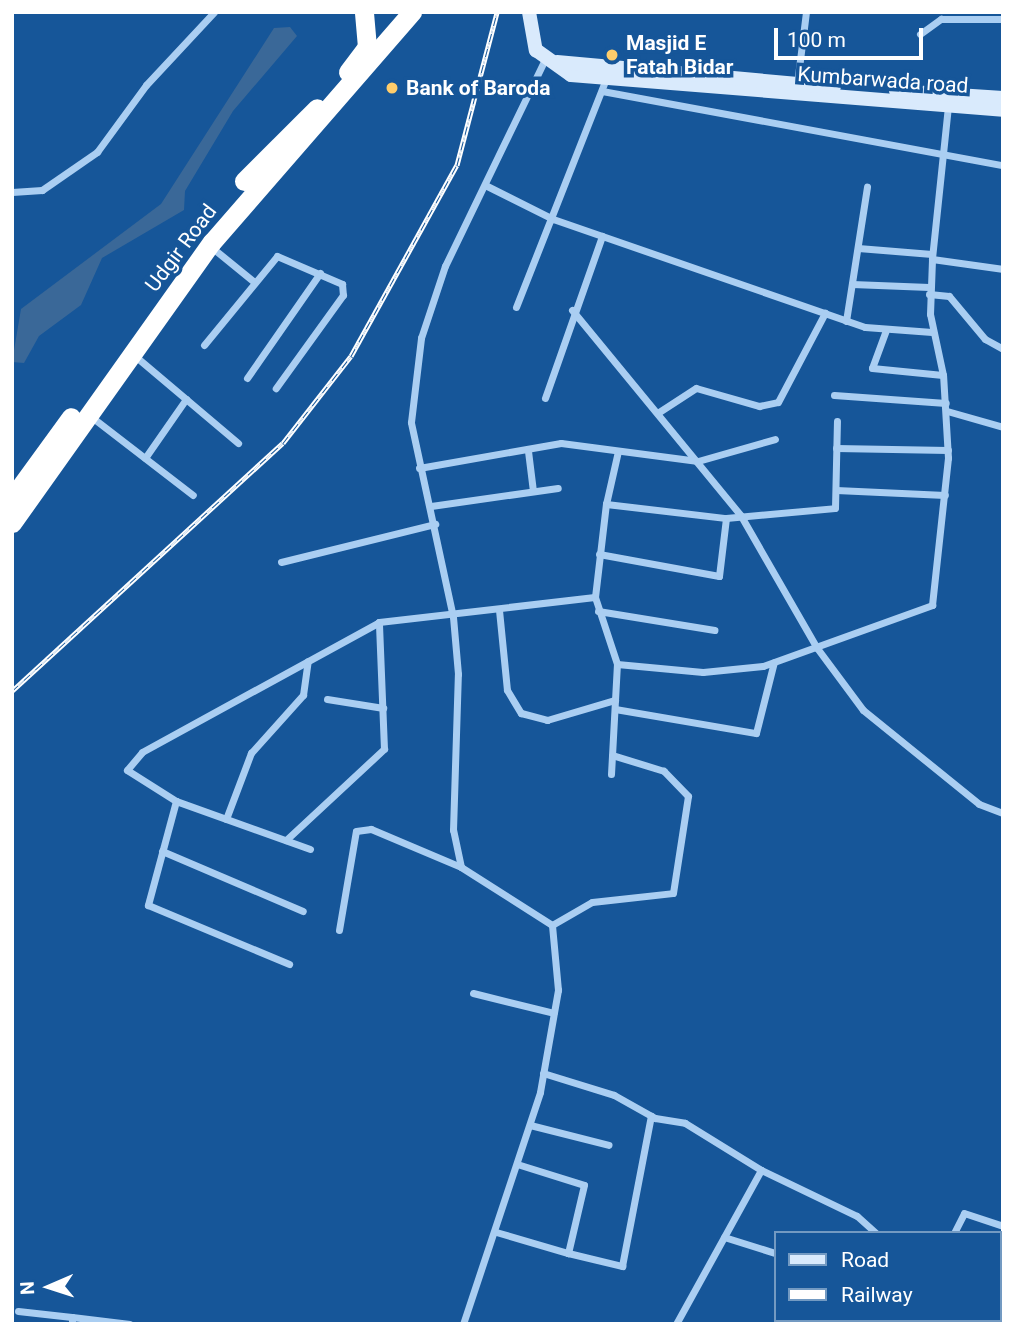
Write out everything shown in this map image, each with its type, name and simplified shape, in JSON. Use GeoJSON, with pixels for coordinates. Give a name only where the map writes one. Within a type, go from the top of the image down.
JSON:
{"type":"FeatureCollection","features":[{"type":"Feature","properties":{"kind":"highway","name":"Udgir Road"},"geometry":{"type":"LineString","coordinates":[[12,498],[202,234],[363,54],[364,12]]}},
{"type":"Feature","properties":{"kind":"highway","name":"Udgir Road"},"geometry":{"type":"LineString","coordinates":[[13,519],[210,245],[411,16]]}},
{"type":"Feature","properties":{"kind":"street"},"geometry":{"type":"LineString","coordinates":[[12,192],[42,190],[97,152],[146,85],[214,12]]}},
{"type":"Feature","properties":{"kind":"street"},"geometry":{"type":"LineString","coordinates":[[461,867],[453,830],[453,617],[411,422],[421,338],[445,266],[551,61],[528,29],[529,12]]}},
{"type":"Feature","properties":{"kind":"street"},"geometry":{"type":"LineString","coordinates":[[797,84],[806,12]]}},
{"type":"Feature","properties":{"kind":"street"},"geometry":{"type":"LineString","coordinates":[[920,34],[941,19],[1003,19]]}},
{"type":"Feature","properties":{"kind":"street","name":"Kumbarwada road"},"geometry":{"type":"LineString","coordinates":[[551,61],[948,100],[1003,110]]}},
{"type":"Feature","properties":{"kind":"street","name":"Kumbarwada road"},"geometry":{"type":"LineString","coordinates":[[551,61],[571,75],[604,86],[948,100],[1003,98]]}},
{"type":"Feature","properties":{"kind":"street"},"geometry":{"type":"LineString","coordinates":[[516,307],[604,86],[811,134],[943,151],[1003,165]]}},
{"type":"Feature","properties":{"kind":"street"},"geometry":{"type":"LineString","coordinates":[[617,664],[704,672],[774,662],[932,605],[948,450],[943,375],[932,332],[929,290],[948,100]]}},
{"type":"Feature","properties":{"kind":"street"},"geometry":{"type":"LineString","coordinates":[[487,186],[553,219],[846,321],[886,331],[932,332]]}},
{"type":"Feature","properties":{"kind":"street"},"geometry":{"type":"LineString","coordinates":[[846,321],[867,187]]}},
{"type":"Feature","properties":{"kind":"street"},"geometry":{"type":"LineString","coordinates":[[545,398],[572,310],[602,236]]}},
{"type":"Feature","properties":{"kind":"street"},"geometry":{"type":"LineString","coordinates":[[210,245],[253,281]]}},
{"type":"Feature","properties":{"kind":"street"},"geometry":{"type":"LineString","coordinates":[[858,248],[932,256],[1003,269]]}},
{"type":"Feature","properties":{"kind":"street"},"geometry":{"type":"LineString","coordinates":[[204,345],[253,281],[282,255],[320,273],[345,291],[276,388]]}},
{"type":"Feature","properties":{"kind":"street"},"geometry":{"type":"LineString","coordinates":[[247,378],[320,273]]}},
{"type":"Feature","properties":{"kind":"street"},"geometry":{"type":"LineString","coordinates":[[852,284],[929,290],[949,296],[985,340],[1003,349]]}},
{"type":"Feature","properties":{"kind":"street"},"geometry":{"type":"LineString","coordinates":[[572,310],[659,412],[741,516],[817,648],[872,720],[979,804],[1003,813]]}},
{"type":"Feature","properties":{"kind":"street"},"geometry":{"type":"LineString","coordinates":[[659,412],[696,388],[759,406],[778,402],[825,313]]}},
{"type":"Feature","properties":{"kind":"street"},"geometry":{"type":"LineString","coordinates":[[886,331],[872,368],[943,375]]}},
{"type":"Feature","properties":{"kind":"street"},"geometry":{"type":"LineString","coordinates":[[131,354],[238,443]]}},
{"type":"Feature","properties":{"kind":"street"},"geometry":{"type":"LineString","coordinates":[[834,395],[946,407],[1003,427]]}},
{"type":"Feature","properties":{"kind":"street"},"geometry":{"type":"LineString","coordinates":[[145,458],[186,399]]}},
{"type":"Feature","properties":{"kind":"street"},"geometry":{"type":"LineString","coordinates":[[89,414],[193,495]]}},
{"type":"Feature","properties":{"kind":"street"},"geometry":{"type":"LineString","coordinates":[[606,504],[726,518],[835,508],[837,421]]}},
{"type":"Feature","properties":{"kind":"street"},"geometry":{"type":"LineString","coordinates":[[419,468],[528,451],[561,443],[698,461],[775,439]]}},
{"type":"Feature","properties":{"kind":"street"},"geometry":{"type":"LineString","coordinates":[[836,448],[948,450]]}},
{"type":"Feature","properties":{"kind":"street"},"geometry":{"type":"LineString","coordinates":[[528,451],[533,491]]}},
{"type":"Feature","properties":{"kind":"street"},"geometry":{"type":"LineString","coordinates":[[611,774],[617,664],[595,597],[606,504],[618,451]]}},
{"type":"Feature","properties":{"kind":"street"},"geometry":{"type":"LineString","coordinates":[[431,506],[558,488]]}},
{"type":"Feature","properties":{"kind":"street"},"geometry":{"type":"LineString","coordinates":[[835,490],[945,495]]}},
{"type":"Feature","properties":{"kind":"street"},"geometry":{"type":"LineString","coordinates":[[599,554],[719,576],[726,518]]}},
{"type":"Feature","properties":{"kind":"street"},"geometry":{"type":"LineString","coordinates":[[281,562],[435,524]]}},
{"type":"Feature","properties":{"kind":"street"},"geometry":{"type":"LineString","coordinates":[[310,849],[176,801],[127,770],[142,752],[379,622],[453,617],[595,597]]}},
{"type":"Feature","properties":{"kind":"street"},"geometry":{"type":"LineString","coordinates":[[499,611],[504,677],[521,713],[547,720],[615,700]]}},
{"type":"Feature","properties":{"kind":"street"},"geometry":{"type":"LineString","coordinates":[[598,611],[714,630]]}},
{"type":"Feature","properties":{"kind":"street"},"geometry":{"type":"LineString","coordinates":[[286,840],[384,749],[379,622]]}},
{"type":"Feature","properties":{"kind":"street"},"geometry":{"type":"LineString","coordinates":[[226,819],[251,753],[304,692],[309,660]]}},
{"type":"Feature","properties":{"kind":"street"},"geometry":{"type":"LineString","coordinates":[[615,709],[756,733],[774,662]]}},
{"type":"Feature","properties":{"kind":"street"},"geometry":{"type":"LineString","coordinates":[[327,699],[383,708]]}},
{"type":"Feature","properties":{"kind":"street"},"geometry":{"type":"LineString","coordinates":[[552,925],[592,902],[673,893],[688,796],[664,771],[612,755]]}},
{"type":"Feature","properties":{"kind":"street"},"geometry":{"type":"LineString","coordinates":[[176,801],[148,905],[289,964]]}},
{"type":"Feature","properties":{"kind":"street"},"geometry":{"type":"LineString","coordinates":[[339,930],[356,831],[371,829],[461,867],[552,925]]}},
{"type":"Feature","properties":{"kind":"street"},"geometry":{"type":"LineString","coordinates":[[162,852],[303,911]]}},
{"type":"Feature","properties":{"kind":"street"},"geometry":{"type":"LineString","coordinates":[[463,1324],[496,1232],[530,1125],[543,1073],[554,1013],[552,925]]}},
{"type":"Feature","properties":{"kind":"street"},"geometry":{"type":"LineString","coordinates":[[473,993],[554,1013]]}},
{"type":"Feature","properties":{"kind":"street"},"geometry":{"type":"LineString","coordinates":[[543,1073],[614,1095],[651,1116],[685,1123],[761,1170],[827,1199],[873,1231]]}},
{"type":"Feature","properties":{"kind":"street"},"geometry":{"type":"LineString","coordinates":[[496,1232],[622,1266],[651,1116]]}},
{"type":"Feature","properties":{"kind":"street"},"geometry":{"type":"LineString","coordinates":[[530,1125],[609,1145]]}},
{"type":"Feature","properties":{"kind":"street"},"geometry":{"type":"LineString","coordinates":[[517,1164],[584,1185],[568,1253]]}},
{"type":"Feature","properties":{"kind":"street"},"geometry":{"type":"LineString","coordinates":[[676,1324],[761,1170]]}},
{"type":"Feature","properties":{"kind":"street"},"geometry":{"type":"LineString","coordinates":[[955,1231],[964,1213],[1003,1226]]}},
{"type":"Feature","properties":{"kind":"street"},"geometry":{"type":"LineString","coordinates":[[724,1237],[774,1253]]}},
{"type":"Feature","properties":{"kind":"street"},"geometry":{"type":"LineString","coordinates":[[18,1311],[72,1321],[130,1324]]}},
{"type":"Feature","properties":{"kind":"water"},"geometry":{"type":"Polygon","coordinates":[[[290,27],[297,36],[233,111],[185,191],[184,210],[102,258],[81,305],[39,336],[24,363],[12,362],[21,309],[161,204],[274,28],[290,27]]]}},
{"type":"Feature","properties":{"kind":"railway"},"geometry":{"type":"LineString","coordinates":[[12,691],[283,443],[351,356],[457,165],[497,12]]}},
{"type":"Feature","properties":{"kind":"place","name":"Masjid E Fatah Bidar"},"geometry":{"type":"Point","coordinates":[612,55]}},
{"type":"Feature","properties":{"kind":"place","name":"Bank of Baroda"},"geometry":{"type":"Point","coordinates":[392,88]}}]}
